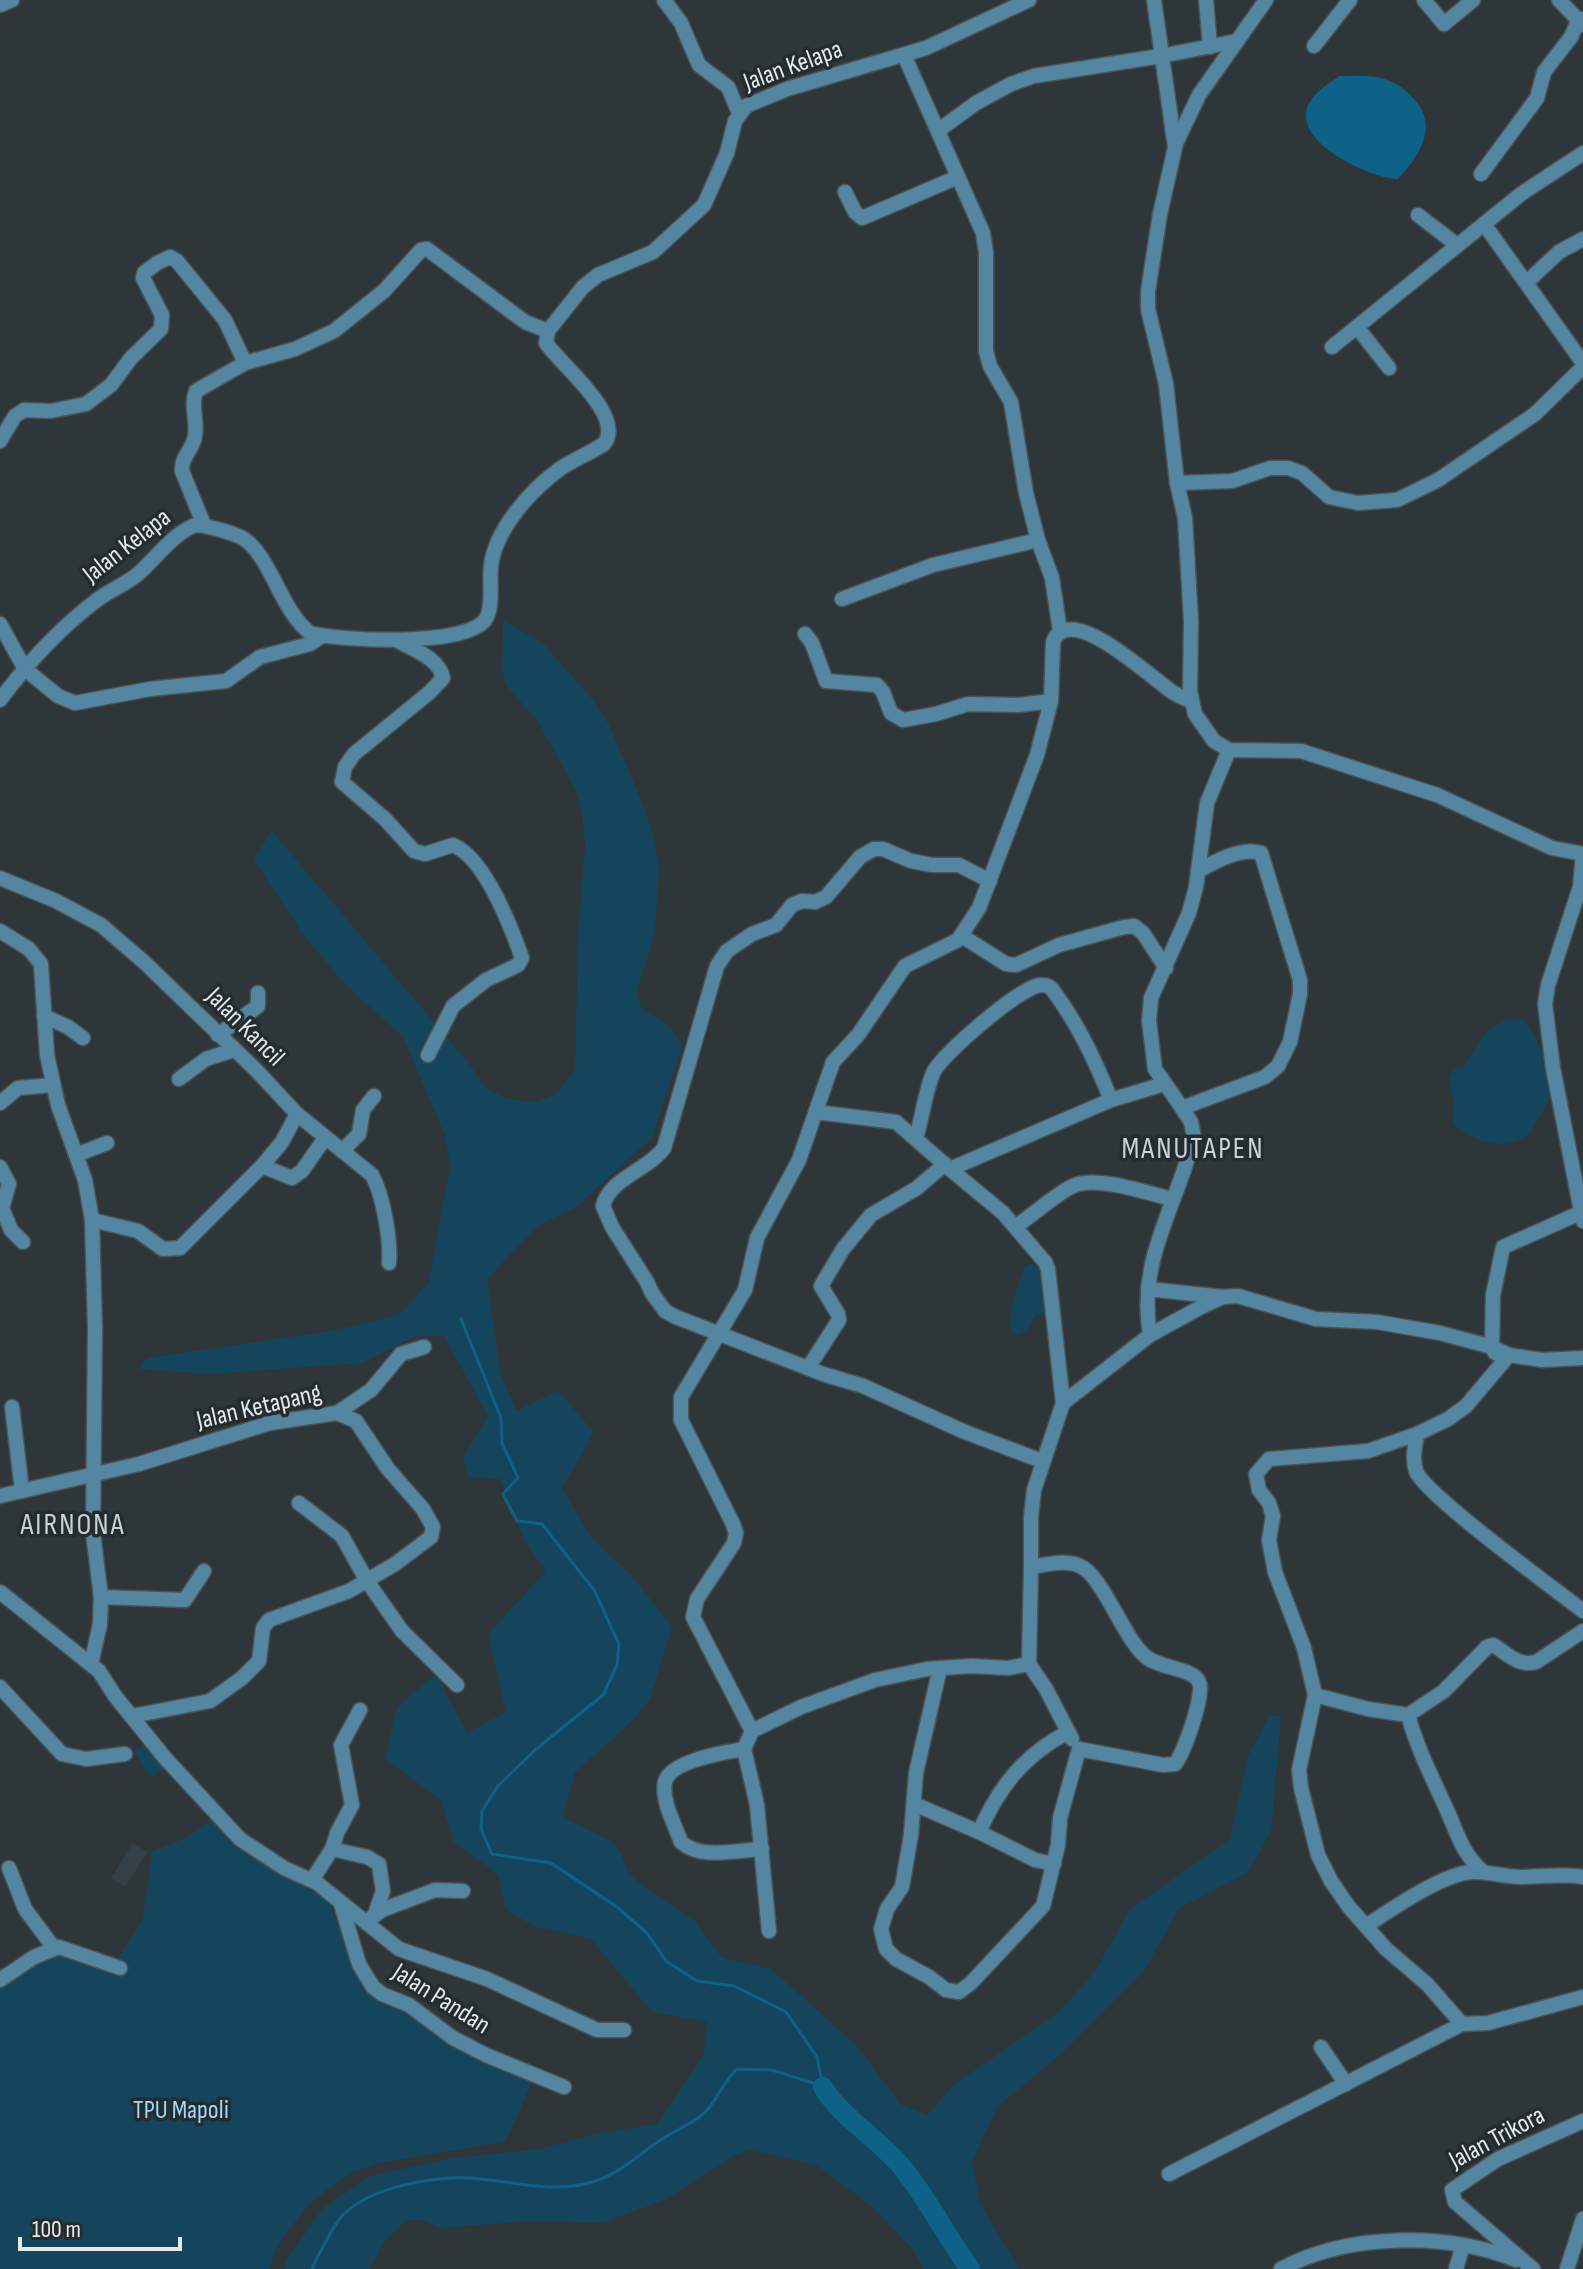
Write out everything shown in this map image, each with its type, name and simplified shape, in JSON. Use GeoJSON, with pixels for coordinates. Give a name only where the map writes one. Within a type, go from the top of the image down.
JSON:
{"type":"FeatureCollection","features":[{"type":"Feature","properties":{"kind":"street"},"geometry":{"type":"LineString","coordinates":[[0,5],[12,0]]}},
{"type":"Feature","properties":{"kind":"street"},"geometry":{"type":"LineString","coordinates":[[664,0],[681,23],[699,65],[728,87],[739,113]]}},
{"type":"Feature","properties":{"kind":"street","name":"Jalan Kelapa"},"geometry":{"type":"LineString","coordinates":[[548,331],[583,287],[598,275],[646,256],[707,200],[727,153],[739,113],[746,106],[787,89],[945,41],[1029,0]]}},
{"type":"Feature","properties":{"kind":"street"},"geometry":{"type":"LineString","coordinates":[[1154,0],[1175,147]]}},
{"type":"Feature","properties":{"kind":"street"},"geometry":{"type":"LineString","coordinates":[[1206,0],[1210,47]]}},
{"type":"Feature","properties":{"kind":"street"},"geometry":{"type":"LineString","coordinates":[[1266,0],[1199,95],[1175,147],[1148,291],[1148,309],[1168,400],[1187,544],[1191,701],[1204,730],[1229,750],[1301,751],[1437,795],[1552,848],[1583,854],[1580,895],[1548,985],[1545,1004],[1553,1068],[1581,1217],[1503,1247],[1493,1295],[1492,1347]]}},
{"type":"Feature","properties":{"kind":"street"},"geometry":{"type":"LineString","coordinates":[[1314,46],[1350,0]]}},
{"type":"Feature","properties":{"kind":"street"},"geometry":{"type":"LineString","coordinates":[[1424,0],[1444,24],[1473,0]]}},
{"type":"Feature","properties":{"kind":"street"},"geometry":{"type":"LineString","coordinates":[[1481,174],[1537,98],[1544,72],[1581,22],[1559,0]]}},
{"type":"Feature","properties":{"kind":"street"},"geometry":{"type":"LineString","coordinates":[[939,130],[976,103],[1025,79],[1237,41]]}},
{"type":"Feature","properties":{"kind":"street"},"geometry":{"type":"LineString","coordinates":[[752,1731],[692,1612],[702,1589],[736,1537],[725,1506],[694,1451],[679,1412],[684,1392],[745,1290],[757,1238],[799,1160],[833,1062],[862,1029],[894,978],[912,961],[947,947],[962,936],[979,908],[1037,755],[1051,701],[1053,642],[1060,631],[1052,578],[1026,493],[1011,402],[990,366],[986,351],[986,252],[983,233],[904,55]]}},
{"type":"Feature","properties":{"kind":"street"},"geometry":{"type":"LineString","coordinates":[[1332,347],[1528,189],[1583,153]]}},
{"type":"Feature","properties":{"kind":"street"},"geometry":{"type":"LineString","coordinates":[[845,192],[855,212],[862,218],[958,177]]}},
{"type":"Feature","properties":{"kind":"street"},"geometry":{"type":"LineString","coordinates":[[1418,215],[1457,245]]}},
{"type":"Feature","properties":{"kind":"street"},"geometry":{"type":"LineString","coordinates":[[1177,483],[1232,481],[1270,468],[1288,468],[1302,473],[1329,497],[1358,503],[1397,500],[1438,480],[1523,423],[1583,361],[1484,224]]}},
{"type":"Feature","properties":{"kind":"street"},"geometry":{"type":"LineString","coordinates":[[1527,282],[1559,252],[1583,239]]}},
{"type":"Feature","properties":{"kind":"street"},"geometry":{"type":"LineString","coordinates":[[0,624],[25,669],[58,696],[75,703],[159,687],[226,681],[260,657],[310,644],[322,636],[398,641],[462,632],[484,622],[488,615],[491,565],[497,538],[504,526],[550,477],[604,444],[611,430],[593,395],[546,343],[548,331],[525,322],[424,249],[384,291],[334,331],[295,349],[245,363],[194,394],[195,436],[182,460],[182,471],[204,525]]}},
{"type":"Feature","properties":{"kind":"street"},"geometry":{"type":"LineString","coordinates":[[0,441],[15,416],[24,410],[51,411],[86,404],[111,385],[131,358],[161,329],[162,315],[143,278],[144,273],[170,257],[177,261],[225,320],[245,363]]}},
{"type":"Feature","properties":{"kind":"street"},"geometry":{"type":"LineString","coordinates":[[1357,327],[1389,368]]}},
{"type":"Feature","properties":{"kind":"street","name":"Jalan Kelapa"},"geometry":{"type":"LineString","coordinates":[[0,700],[25,669],[96,601],[130,580],[177,536],[195,525],[240,536],[252,545],[303,626],[310,633],[322,636]]}},
{"type":"Feature","properties":{"kind":"street"},"geometry":{"type":"LineString","coordinates":[[842,599],[933,565],[1038,540]]}},
{"type":"Feature","properties":{"kind":"street"},"geometry":{"type":"LineString","coordinates":[[1060,631],[1071,628],[1100,639],[1175,694],[1191,701]]}},
{"type":"Feature","properties":{"kind":"street"},"geometry":{"type":"LineString","coordinates":[[805,634],[812,643],[826,681],[877,685],[891,713],[903,720],[968,704],[1019,705],[1051,701]]}},
{"type":"Feature","properties":{"kind":"street"},"geometry":{"type":"LineString","coordinates":[[398,641],[434,662],[443,678],[354,754],[345,767],[342,782],[385,819],[414,851],[425,854],[453,845],[464,852],[496,895],[522,958],[518,965],[486,980],[453,1006],[428,1055]]}},
{"type":"Feature","properties":{"kind":"street"},"geometry":{"type":"LineString","coordinates":[[1150,1335],[1148,1289],[1156,1240],[1194,1137],[1191,1122],[1155,1069],[1149,1021],[1151,998],[1189,913],[1207,803],[1229,750]]}},
{"type":"Feature","properties":{"kind":"street"},"geometry":{"type":"LineString","coordinates":[[990,881],[959,865],[932,865],[874,849],[860,857],[826,897],[792,905],[776,925],[752,934],[727,951],[719,961],[664,1148],[652,1162],[610,1190],[603,1206],[612,1227],[665,1311],[808,1368],[863,1386],[1042,1461]]}},
{"type":"Feature","properties":{"kind":"street"},"geometry":{"type":"LineString","coordinates":[[1182,1108],[1255,1081],[1274,1070],[1290,1042],[1300,994],[1300,980],[1292,951],[1261,853],[1248,851],[1235,854],[1198,871]]}},
{"type":"Feature","properties":{"kind":"street","name":"Jalan Kancil"},"geometry":{"type":"LineString","coordinates":[[0,878],[56,901],[101,925],[144,962],[297,1114],[372,1175],[378,1187],[390,1245],[389,1263]]}},
{"type":"Feature","properties":{"kind":"street"},"geometry":{"type":"LineString","coordinates":[[962,936],[1006,964],[1016,965],[1059,945],[1134,926],[1143,933],[1166,968]]}},
{"type":"Feature","properties":{"kind":"street"},"geometry":{"type":"LineString","coordinates":[[0,931],[29,949],[41,964],[47,1055],[69,1139],[85,1180],[92,1220],[95,1328],[93,1533],[101,1597],[98,1636],[91,1664]]}},
{"type":"Feature","properties":{"kind":"street"},"geometry":{"type":"LineString","coordinates":[[916,1138],[932,1076],[945,1058],[1003,1007],[1037,986],[1046,985],[1052,989],[1076,1023],[1090,1048],[1111,1100]]}},
{"type":"Feature","properties":{"kind":"street"},"geometry":{"type":"LineString","coordinates":[[218,1035],[258,1006],[258,993]]}},
{"type":"Feature","properties":{"kind":"street"},"geometry":{"type":"LineString","coordinates":[[44,1016],[83,1038]]}},
{"type":"Feature","properties":{"kind":"street"},"geometry":{"type":"LineString","coordinates":[[179,1079],[206,1059],[234,1050]]}},
{"type":"Feature","properties":{"kind":"street"},"geometry":{"type":"LineString","coordinates":[[808,1368],[839,1320],[821,1286],[843,1249],[871,1215],[948,1166],[1111,1100],[1164,1084]]}},
{"type":"Feature","properties":{"kind":"street"},"geometry":{"type":"LineString","coordinates":[[0,1103],[18,1088],[53,1085]]}},
{"type":"Feature","properties":{"kind":"street"},"geometry":{"type":"LineString","coordinates":[[342,1151],[359,1134],[363,1110],[374,1096]]}},
{"type":"Feature","properties":{"kind":"street"},"geometry":{"type":"LineString","coordinates":[[816,1112],[890,1120],[903,1127],[994,1205],[1041,1256],[1048,1269],[1063,1403],[1042,1461],[1031,1517],[1029,1664],[1079,1749],[1163,1765],[1175,1764],[1200,1697],[1201,1686],[1192,1673],[1157,1664],[1141,1653],[1095,1580],[1081,1566],[1031,1567]]}},
{"type":"Feature","properties":{"kind":"street"},"geometry":{"type":"LineString","coordinates":[[92,1220],[138,1231],[163,1249],[178,1248],[262,1166],[282,1142],[297,1114]]}},
{"type":"Feature","properties":{"kind":"street"},"geometry":{"type":"LineString","coordinates":[[262,1166],[292,1178],[302,1171],[325,1138]]}},
{"type":"Feature","properties":{"kind":"street"},"geometry":{"type":"LineString","coordinates":[[76,1155],[107,1143]]}},
{"type":"Feature","properties":{"kind":"street"},"geometry":{"type":"LineString","coordinates":[[0,1167],[9,1184],[2,1208],[11,1230],[23,1242]]}},
{"type":"Feature","properties":{"kind":"street"},"geometry":{"type":"LineString","coordinates":[[1016,1226],[1070,1187],[1081,1183],[1115,1185],[1172,1199]]}},
{"type":"Feature","properties":{"kind":"street"},"geometry":{"type":"LineString","coordinates":[[1150,1267],[1190,1313]]}},
{"type":"Feature","properties":{"kind":"street"},"geometry":{"type":"LineString","coordinates":[[1148,1289],[1238,1296],[1316,1319],[1377,1322],[1449,1334],[1492,1347],[1504,1359],[1583,1358]]}},
{"type":"Feature","properties":{"kind":"street"},"geometry":{"type":"LineString","coordinates":[[1063,1403],[1150,1335],[1223,1297]]}},
{"type":"Feature","properties":{"kind":"street"},"geometry":{"type":"LineString","coordinates":[[337,1413],[371,1390],[401,1354],[424,1347]]}},
{"type":"Feature","properties":{"kind":"street"},"geometry":{"type":"LineString","coordinates":[[1462,2024],[1427,1984],[1386,1949],[1366,1926],[1340,1895],[1318,1855],[1301,1788],[1301,1754],[1315,1695],[1304,1648],[1275,1572],[1269,1540],[1273,1516],[1269,1503],[1259,1490],[1256,1474],[1269,1459],[1368,1451],[1417,1434],[1466,1406],[1504,1359]]}},
{"type":"Feature","properties":{"kind":"street"},"geometry":{"type":"LineString","coordinates":[[12,1407],[22,1491]]}},
{"type":"Feature","properties":{"kind":"street","name":"Jalan Ketapang"},"geometry":{"type":"LineString","coordinates":[[0,1496],[92,1477],[249,1428],[337,1413],[356,1421],[388,1469],[423,1509],[433,1527],[433,1533],[424,1543],[367,1581],[339,1595],[269,1620],[263,1628],[259,1661],[213,1700],[132,1716]]}},
{"type":"Feature","properties":{"kind":"street"},"geometry":{"type":"LineString","coordinates":[[1417,1434],[1415,1469],[1421,1480],[1466,1520],[1583,1611]]}},
{"type":"Feature","properties":{"kind":"street"},"geometry":{"type":"LineString","coordinates":[[299,1503],[342,1536],[367,1581],[402,1631],[457,1685]]}},
{"type":"Feature","properties":{"kind":"street"},"geometry":{"type":"LineString","coordinates":[[101,1597],[185,1600],[204,1571]]}},
{"type":"Feature","properties":{"kind":"street"},"geometry":{"type":"LineString","coordinates":[[0,1592],[91,1664],[182,1778],[229,1830],[284,1868],[312,1880],[341,1904],[371,1917],[399,1949],[487,1979],[597,2030],[624,2030]]}},
{"type":"Feature","properties":{"kind":"street"},"geometry":{"type":"LineString","coordinates":[[1315,1695],[1368,1709],[1408,1715],[1444,1691],[1487,1647],[1493,1645],[1519,1663],[1528,1665],[1583,1631]]}},
{"type":"Feature","properties":{"kind":"street"},"geometry":{"type":"LineString","coordinates":[[769,1931],[757,1805],[744,1749],[752,1731],[801,1707],[875,1680],[940,1668],[1008,1668],[1029,1664]]}},
{"type":"Feature","properties":{"kind":"street"},"geometry":{"type":"LineString","coordinates":[[940,1668],[916,1773],[902,1887],[883,1917],[882,1936],[889,1953],[946,1990],[959,1992],[971,1983],[1036,1915],[1047,1897],[1060,1818],[1079,1749]]}},
{"type":"Feature","properties":{"kind":"street"},"geometry":{"type":"LineString","coordinates":[[0,1687],[62,1754],[86,1759],[125,1754]]}},
{"type":"Feature","properties":{"kind":"street"},"geometry":{"type":"LineString","coordinates":[[312,1880],[332,1849],[352,1805],[341,1745],[360,1710]]}},
{"type":"Feature","properties":{"kind":"street"},"geometry":{"type":"LineString","coordinates":[[1408,1715],[1429,1777],[1447,1810],[1461,1847],[1483,1872]]}},
{"type":"Feature","properties":{"kind":"street"},"geometry":{"type":"LineString","coordinates":[[979,1832],[993,1802],[1013,1773],[1038,1750],[1068,1732]]}},
{"type":"Feature","properties":{"kind":"street"},"geometry":{"type":"LineString","coordinates":[[744,1749],[708,1756],[670,1773],[665,1782],[665,1792],[681,1842],[687,1848],[703,1852],[762,1849]]}},
{"type":"Feature","properties":{"kind":"street"},"geometry":{"type":"LineString","coordinates":[[914,1804],[1035,1860],[1054,1864]]}},
{"type":"Feature","properties":{"kind":"street"},"geometry":{"type":"LineString","coordinates":[[332,1849],[367,1857],[379,1864],[383,1891],[371,1917]]}},
{"type":"Feature","properties":{"kind":"street"},"geometry":{"type":"LineString","coordinates":[[9,1868],[25,1909],[54,1948]]}},
{"type":"Feature","properties":{"kind":"street"},"geometry":{"type":"LineString","coordinates":[[1366,1926],[1405,1901],[1457,1875],[1483,1872],[1515,1877],[1564,1873],[1583,1877]]}},
{"type":"Feature","properties":{"kind":"street"},"geometry":{"type":"LineString","coordinates":[[371,1917],[435,1890],[463,1891]]}},
{"type":"Feature","properties":{"kind":"street","name":"Jalan Pandan"},"geometry":{"type":"LineString","coordinates":[[341,1904],[359,1964],[373,1987],[409,2005],[441,2031],[464,2044],[564,2087]]}},
{"type":"Feature","properties":{"kind":"street"},"geometry":{"type":"LineString","coordinates":[[0,1980],[34,1957],[54,1948],[63,1948],[120,1968]]}},
{"type":"Feature","properties":{"kind":"street"},"geometry":{"type":"LineString","coordinates":[[1169,2174],[1462,2024],[1488,2023],[1583,1997]]}},
{"type":"Feature","properties":{"kind":"street"},"geometry":{"type":"LineString","coordinates":[[1321,2047],[1346,2084]]}},
{"type":"Feature","properties":{"kind":"street","name":"Jalan Trikora"},"geometry":{"type":"LineString","coordinates":[[1532,2268],[1455,2202],[1452,2190],[1498,2159],[1583,2121]]}},
{"type":"Feature","properties":{"kind":"street"},"geometry":{"type":"LineString","coordinates":[[1567,2269],[1583,2219]]}},
{"type":"Feature","properties":{"kind":"street"},"geometry":{"type":"LineString","coordinates":[[1281,2269],[1325,2251],[1421,2240],[1495,2251],[1532,2268]]}},
{"type":"Feature","properties":{"kind":"street"},"geometry":{"type":"LineString","coordinates":[[1456,2269],[1463,2245]]}},
{"type":"Feature","properties":{"kind":"shaded area"},"geometry":{"type":"Polygon","coordinates":[[[1339,76],[1376,77],[1397,84],[1421,109],[1425,119],[1424,140],[1413,161],[1398,179],[1372,173],[1340,158],[1315,137],[1308,125],[1306,113],[1310,101],[1339,76]]]}},
{"type":"Feature","properties":{"kind":"shaded area"},"geometry":{"type":"Polygon","coordinates":[[[133,1843],[147,1852],[125,1887],[111,1878],[133,1843]]]}},
{"type":"Feature","properties":{"kind":"green space"},"geometry":{"type":"Polygon","coordinates":[[[503,620],[544,644],[593,700],[609,725],[644,807],[659,868],[655,932],[637,991],[642,1009],[670,1026],[682,1045],[652,1138],[575,1208],[537,1226],[487,1279],[500,1371],[516,1411],[558,1391],[594,1432],[562,1488],[590,1536],[631,1575],[672,1626],[650,1700],[627,1726],[575,1772],[563,1817],[613,1842],[629,1873],[696,1922],[722,1958],[771,1969],[856,2045],[901,2105],[928,2115],[952,2086],[1060,2011],[1096,1970],[1129,1910],[1230,1839],[1248,1756],[1270,1715],[1281,1716],[1271,1832],[1247,1873],[1179,1908],[1144,1971],[1063,2052],[997,2107],[972,2161],[980,2204],[1019,2269],[924,2269],[914,2251],[873,2207],[816,2165],[750,2150],[733,2156],[666,2199],[602,2223],[533,2221],[439,2228],[422,2220],[411,2220],[386,2240],[369,2269],[284,2269],[322,2209],[371,2176],[453,2158],[540,2149],[600,2133],[657,2124],[704,2054],[707,2022],[652,2012],[591,1939],[533,1926],[505,1908],[498,1874],[454,1842],[441,1800],[385,1759],[397,1707],[436,1674],[467,1733],[506,1712],[488,1634],[546,1571],[525,1542],[501,1479],[469,1477],[463,1457],[488,1416],[444,1336],[416,1336],[362,1363],[210,1374],[139,1369],[147,1358],[330,1331],[399,1315],[429,1282],[450,1167],[446,1138],[403,1037],[345,984],[302,933],[254,859],[272,831],[470,1065],[485,1087],[507,1099],[537,1102],[556,1094],[575,1070],[578,936],[585,847],[582,810],[574,786],[537,720],[506,685],[502,669],[503,620]]]}},
{"type":"Feature","properties":{"kind":"green space"},"geometry":{"type":"Polygon","coordinates":[[[1518,1019],[1526,1024],[1537,1041],[1545,1065],[1549,1098],[1540,1118],[1527,1135],[1509,1143],[1488,1142],[1469,1135],[1453,1123],[1449,1076],[1455,1069],[1465,1066],[1491,1028],[1518,1019]]]}},
{"type":"Feature","properties":{"kind":"green space"},"geometry":{"type":"Polygon","coordinates":[[[1033,1264],[1041,1267],[1049,1312],[1036,1315],[1027,1330],[1017,1335],[1011,1331],[1010,1325],[1014,1298],[1026,1266],[1033,1264]]]}},
{"type":"Feature","properties":{"kind":"green space"},"geometry":{"type":"Polygon","coordinates":[[[150,1742],[165,1769],[150,1777],[134,1751],[150,1742]]]}},
{"type":"Feature","properties":{"kind":"green space","name":"TPU Mapoli"},"geometry":{"type":"Polygon","coordinates":[[[214,1819],[220,1831],[246,1854],[329,1902],[365,1993],[401,2006],[497,2065],[534,2077],[515,2121],[503,2142],[378,2163],[350,2173],[311,2202],[279,2242],[269,2269],[0,2269],[0,1981],[42,1953],[114,1965],[143,1919],[152,1851],[184,1839],[214,1819]]]}},
{"type":"Feature","properties":{"kind":"waterway"},"geometry":{"type":"LineString","coordinates":[[461,1319],[501,1418],[502,1443],[518,1478],[503,1494],[517,1521],[542,1524],[594,1590],[619,1644],[617,1665],[603,1695],[535,1750],[498,1786],[482,1811],[481,1829],[492,1854],[551,1863],[617,1907],[647,1933],[666,1961],[697,1981],[734,1986],[786,2012],[817,2057],[823,2087]]}},
{"type":"Feature","properties":{"kind":"waterway"},"geometry":{"type":"LineString","coordinates":[[312,2269],[342,2216],[354,2206],[388,2190],[446,2178],[556,2187],[586,2184],[617,2171],[698,2118],[737,2069],[772,2070],[822,2086]]}},
{"type":"Feature","properties":{"kind":"waterway"},"geometry":{"type":"LineString","coordinates":[[823,2087],[838,2107],[901,2166],[970,2269]]}},
{"type":"Feature","properties":{"kind":"district","name":"MANUTAPEN"},"geometry":{"type":"Point","coordinates":[1193,1149]}},
{"type":"Feature","properties":{"kind":"district","name":"AIRNONA"},"geometry":{"type":"Point","coordinates":[73,1525]}}]}
